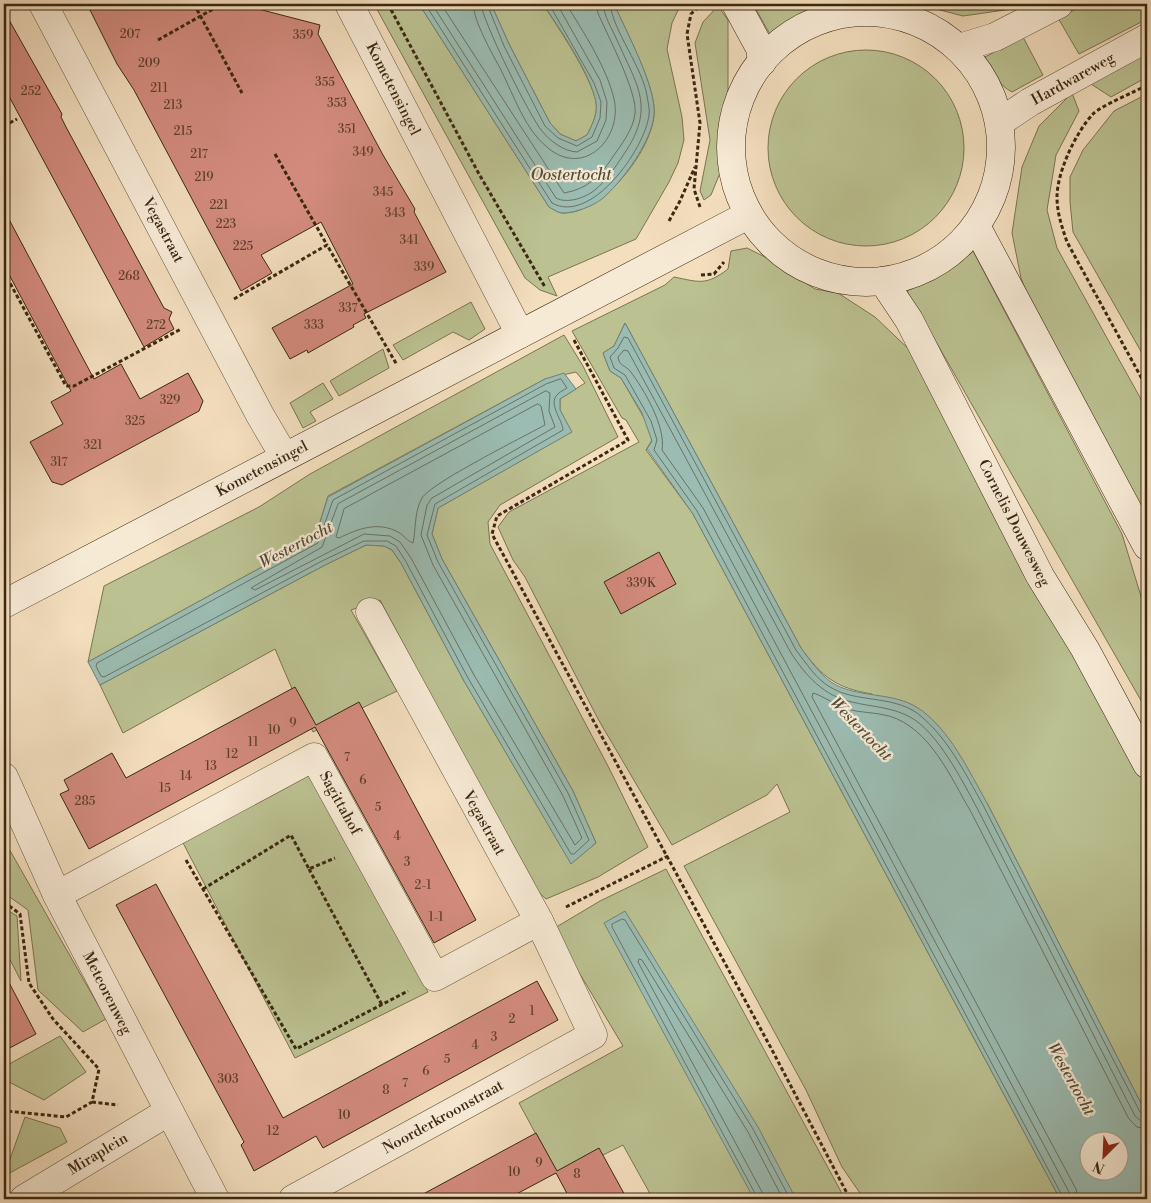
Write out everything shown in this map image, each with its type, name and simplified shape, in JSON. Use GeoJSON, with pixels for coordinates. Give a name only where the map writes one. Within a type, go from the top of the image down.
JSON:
{"type":"FeatureCollection","features":[{"type":"Feature","properties":{"kind":"street","name":"Vegastraat"},"geometry":{"type":"LineString","coordinates":[[44,4],[260,415],[284,456]]}},
{"type":"Feature","properties":{"kind":"street","name":"Kometensingel"},"geometry":{"type":"LineString","coordinates":[[349,4],[520,334]]}},
{"type":"Feature","properties":{"kind":"street"},"geometry":{"type":"LineString","coordinates":[[736,4],[760,48],[762,62]]}},
{"type":"Feature","properties":{"kind":"street"},"geometry":{"type":"LineString","coordinates":[[959,48],[995,37],[1059,4]]}},
{"type":"Feature","properties":{"kind":"street"},"geometry":{"type":"LineString","coordinates":[[860,8],[915,21],[938,32],[959,48],[985,82],[1000,122],[1001,155],[993,188],[976,226],[953,250],[930,268],[883,281],[861,284],[827,278],[796,264],[769,242],[748,215],[733,174],[732,131],[744,89],[762,62],[796,32],[828,18],[860,8]]}},
{"type":"Feature","properties":{"kind":"street","name":"Hardwareweg"},"geometry":{"type":"LineString","coordinates":[[1000,122],[1030,102],[1147,38]]}},
{"type":"Feature","properties":{"kind":"street","name":"Kometensingel"},"geometry":{"type":"LineString","coordinates":[[4,604],[748,215]]}},
{"type":"Feature","properties":{"kind":"street"},"geometry":{"type":"LineString","coordinates":[[976,226],[1147,546]]}},
{"type":"Feature","properties":{"kind":"street","name":"Cornelis Douwesweg"},"geometry":{"type":"LineString","coordinates":[[883,281],[909,320],[1040,576],[1085,649],[1147,764]]}},
{"type":"Feature","properties":{"kind":"street","name":"Vegastraat"},"geometry":{"type":"LineString","coordinates":[[370,612],[539,921],[593,1035]]}},
{"type":"Feature","properties":{"kind":"street","name":"Sagittahof"},"geometry":{"type":"LineString","coordinates":[[56,895],[314,756],[435,977]]}},
{"type":"Feature","properties":{"kind":"street","name":"Meteorenweg"},"geometry":{"type":"LineString","coordinates":[[4,778],[56,895],[215,1199]]}},
{"type":"Feature","properties":{"kind":"street"},"geometry":{"type":"LineString","coordinates":[[435,977],[539,921]]}},
{"type":"Feature","properties":{"kind":"street","name":"Noorderkroonstraat"},"geometry":{"type":"LineString","coordinates":[[293,1199],[593,1035]]}},
{"type":"Feature","properties":{"kind":"street","name":"Miraplein"},"geometry":{"type":"LineString","coordinates":[[27,1198],[168,1112]]}},
{"type":"Feature","properties":{"kind":"path"},"geometry":{"type":"LineString","coordinates":[[194,4],[242,93]]}},
{"type":"Feature","properties":{"kind":"path"},"geometry":{"type":"LineString","coordinates":[[158,40],[222,4]]}},
{"type":"Feature","properties":{"kind":"path"},"geometry":{"type":"LineString","coordinates":[[388,4],[479,174],[560,314]]}},
{"type":"Feature","properties":{"kind":"path"},"geometry":{"type":"LineString","coordinates":[[695,167],[700,123],[687,34],[692,14],[697,5],[701,4]]}},
{"type":"Feature","properties":{"kind":"path"},"geometry":{"type":"LineString","coordinates":[[1147,85],[1094,113],[1074,142],[1061,172],[1057,195],[1059,216],[1067,242],[1147,388]]}},
{"type":"Feature","properties":{"kind":"path"},"geometry":{"type":"LineString","coordinates":[[4,126],[16,119]]}},
{"type":"Feature","properties":{"kind":"path"},"geometry":{"type":"LineString","coordinates":[[274,154],[327,245]]}},
{"type":"Feature","properties":{"kind":"path"},"geometry":{"type":"LineString","coordinates":[[581,352],[628,440],[497,516],[492,534],[668,856],[850,1199]]}},
{"type":"Feature","properties":{"kind":"path"},"geometry":{"type":"LineString","coordinates":[[170,834],[296,1048],[435,977]]}},
{"type":"Feature","properties":{"kind":"path"},"geometry":{"type":"LineString","coordinates":[[204,889],[291,835],[382,1005]]}},
{"type":"Feature","properties":{"kind":"path"},"geometry":{"type":"LineString","coordinates":[[309,869],[363,845]]}},
{"type":"Feature","properties":{"kind":"path"},"geometry":{"type":"LineString","coordinates":[[539,921],[668,856]]}},
{"type":"Feature","properties":{"kind":"path"},"geometry":{"type":"LineString","coordinates":[[4,902],[20,914],[29,983],[53,1019],[98,1070],[92,1102],[66,1117],[6,1111],[4,1122]]}},
{"type":"Feature","properties":{"kind":"green space"},"geometry":{"type":"Polygon","coordinates":[[[374,4],[419,4],[549,207],[563,213],[578,211],[608,192],[634,163],[651,130],[654,104],[651,90],[614,4],[681,4],[672,23],[667,49],[682,117],[684,140],[678,163],[669,182],[636,239],[548,277],[557,296],[540,290],[525,278],[374,4]]]}},
{"type":"Feature","properties":{"kind":"green space"},"geometry":{"type":"Polygon","coordinates":[[[491,4],[543,4],[573,52],[593,91],[596,111],[587,135],[576,141],[560,134],[550,123],[509,44],[491,4]]]}},
{"type":"Feature","properties":{"kind":"green space"},"geometry":{"type":"Polygon","coordinates":[[[753,4],[838,5],[800,19],[772,38],[753,4]]]}},
{"type":"Feature","properties":{"kind":"green space"},"geometry":{"type":"Polygon","coordinates":[[[917,4],[1019,4],[1019,8],[963,16],[917,4]]]}},
{"type":"Feature","properties":{"kind":"green space"},"geometry":{"type":"Polygon","coordinates":[[[1086,4],[1147,4],[1147,19],[1079,54],[1058,18],[1086,4]]]}},
{"type":"Feature","properties":{"kind":"green space"},"geometry":{"type":"Polygon","coordinates":[[[718,6],[728,20],[728,115],[720,173],[711,195],[704,200],[700,191],[710,140],[695,43],[703,22],[718,6]]]}},
{"type":"Feature","properties":{"kind":"green space"},"geometry":{"type":"Polygon","coordinates":[[[1023,37],[1043,75],[1012,92],[999,82],[985,57],[1023,37]]]}},
{"type":"Feature","properties":{"kind":"green space"},"geometry":{"type":"Polygon","coordinates":[[[856,50],[876,50],[904,57],[921,66],[936,78],[948,93],[957,110],[964,138],[964,158],[957,186],[948,203],[936,218],[921,230],[904,239],[876,246],[856,246],[828,239],[811,230],[796,218],[784,203],[775,186],[768,158],[768,138],[775,110],[784,93],[796,78],[811,66],[828,57],[856,50]]]}},
{"type":"Feature","properties":{"kind":"green space"},"geometry":{"type":"Polygon","coordinates":[[[1147,53],[1147,77],[1111,97],[1091,84],[1147,53]]]}},
{"type":"Feature","properties":{"kind":"green space"},"geometry":{"type":"Polygon","coordinates":[[[1072,93],[1079,111],[1056,155],[1047,210],[1057,248],[1147,410],[1147,524],[1040,329],[1021,278],[1012,233],[1022,167],[1039,126],[1072,93]]]}},
{"type":"Feature","properties":{"kind":"green space"},"geometry":{"type":"Polygon","coordinates":[[[1147,94],[1147,362],[1073,232],[1070,177],[1083,150],[1114,111],[1147,94]]]}},
{"type":"Feature","properties":{"kind":"green space"},"geometry":{"type":"Polygon","coordinates":[[[747,248],[767,258],[815,289],[838,293],[875,317],[915,355],[1147,786],[1147,1115],[987,803],[872,694],[849,688],[831,680],[816,667],[801,648],[625,323],[614,346],[603,353],[610,371],[621,378],[647,423],[652,440],[646,450],[693,514],[1060,1199],[864,1199],[842,1167],[806,1090],[684,866],[790,812],[777,784],[767,795],[672,845],[598,719],[525,577],[513,560],[498,527],[509,512],[639,442],[626,420],[622,418],[572,331],[665,285],[674,277],[696,281],[714,278],[728,269],[731,251],[747,248]]]}},
{"type":"Feature","properties":{"kind":"green space"},"geometry":{"type":"Polygon","coordinates":[[[973,251],[1122,534],[1147,616],[1147,711],[907,291],[938,276],[973,251]]]}},
{"type":"Feature","properties":{"kind":"green space"},"geometry":{"type":"Polygon","coordinates":[[[471,302],[485,329],[469,340],[453,332],[403,360],[393,345],[471,302]]]}},
{"type":"Feature","properties":{"kind":"green space"},"geometry":{"type":"Polygon","coordinates":[[[564,335],[583,366],[618,437],[500,505],[488,522],[490,544],[608,766],[648,847],[598,877],[546,899],[534,888],[380,600],[351,610],[397,691],[313,732],[275,649],[123,733],[100,685],[325,565],[366,545],[384,546],[392,550],[401,563],[464,681],[571,863],[596,843],[573,791],[442,559],[432,534],[438,508],[571,432],[560,410],[560,399],[585,383],[576,372],[545,379],[328,496],[315,538],[88,662],[104,586],[259,507],[310,474],[564,335]]]}},
{"type":"Feature","properties":{"kind":"green space"},"geometry":{"type":"Polygon","coordinates":[[[383,349],[389,368],[339,396],[330,381],[383,349]]]}},
{"type":"Feature","properties":{"kind":"green space"},"geometry":{"type":"Polygon","coordinates":[[[323,383],[333,399],[310,412],[316,421],[303,428],[290,403],[323,383]]]}},
{"type":"Feature","properties":{"kind":"green space"},"geometry":{"type":"Polygon","coordinates":[[[313,769],[428,992],[295,1058],[182,841],[313,769]]]}},
{"type":"Feature","properties":{"kind":"green space"},"geometry":{"type":"Polygon","coordinates":[[[4,840],[106,1019],[83,1032],[38,990],[28,910],[4,893],[4,840]]]}},
{"type":"Feature","properties":{"kind":"green space"},"geometry":{"type":"Polygon","coordinates":[[[666,869],[845,1199],[653,1199],[623,1145],[559,1177],[519,1103],[623,1046],[553,929],[600,901],[666,869]]]}},
{"type":"Feature","properties":{"kind":"green space"},"geometry":{"type":"Polygon","coordinates":[[[4,908],[17,916],[21,981],[4,948],[4,908]]]}},
{"type":"Feature","properties":{"kind":"green space"},"geometry":{"type":"Polygon","coordinates":[[[60,1036],[86,1072],[44,1100],[7,1081],[4,1083],[4,1067],[60,1036]]]}},
{"type":"Feature","properties":{"kind":"green space"},"geometry":{"type":"Polygon","coordinates":[[[25,1117],[60,1128],[67,1142],[4,1176],[25,1117]]]}},
{"type":"Feature","properties":{"kind":"water","name":"Oostertocht"},"geometry":{"type":"Polygon","coordinates":[[[419,4],[491,4],[509,44],[550,123],[560,134],[576,141],[587,135],[593,123],[596,102],[593,90],[581,65],[566,38],[543,4],[614,4],[646,75],[654,104],[654,115],[648,137],[642,149],[627,172],[610,192],[594,204],[573,212],[561,213],[549,207],[419,4]]]}},
{"type":"Feature","properties":{"kind":"water","name":"Westertocht"},"geometry":{"type":"Polygon","coordinates":[[[625,323],[801,648],[823,675],[831,682],[852,691],[897,699],[918,708],[939,727],[958,752],[987,803],[1147,1115],[1147,1199],[1060,1199],[693,514],[647,449],[652,441],[642,413],[621,378],[610,371],[603,353],[614,346],[625,323]]]}},
{"type":"Feature","properties":{"kind":"water"},"geometry":{"type":"Polygon","coordinates":[[[564,373],[576,389],[560,399],[560,410],[572,432],[438,508],[432,534],[442,559],[573,791],[596,843],[571,864],[464,681],[401,563],[392,550],[384,546],[366,545],[325,565],[100,685],[88,662],[315,538],[328,497],[545,379],[564,373]]]}},
{"type":"Feature","properties":{"kind":"water"},"geometry":{"type":"Polygon","coordinates":[[[625,911],[758,1127],[796,1199],[754,1199],[604,923],[625,911]]]}},
{"type":"Feature","properties":{"kind":"building"},"geometry":{"type":"Polygon","coordinates":[[[87,4],[239,4],[320,25],[318,34],[383,155],[415,209],[414,212],[446,272],[364,314],[366,318],[353,325],[354,327],[308,353],[307,350],[290,359],[272,328],[353,284],[321,222],[261,255],[272,273],[241,291],[134,90],[117,64],[87,4]]]}},
{"type":"Feature","properties":{"kind":"building"},"geometry":{"type":"Polygon","coordinates":[[[4,11],[62,114],[61,117],[66,127],[164,308],[172,312],[169,319],[174,329],[144,347],[4,87],[4,11]]]}},
{"type":"Feature","properties":{"kind":"building"},"geometry":{"type":"Polygon","coordinates":[[[4,210],[94,379],[121,364],[140,399],[188,373],[203,401],[199,411],[62,485],[52,482],[30,442],[63,424],[51,402],[71,391],[4,265],[4,210]]]}},
{"type":"Feature","properties":{"kind":"building"},"geometry":{"type":"Polygon","coordinates":[[[659,552],[676,584],[621,614],[604,582],[659,552]]]}},
{"type":"Feature","properties":{"kind":"building"},"geometry":{"type":"Polygon","coordinates":[[[295,687],[316,725],[359,702],[476,920],[434,943],[315,727],[89,849],[60,794],[69,790],[64,780],[112,753],[126,778],[295,687]]]}},
{"type":"Feature","properties":{"kind":"building"},"geometry":{"type":"Polygon","coordinates":[[[156,884],[283,1118],[537,981],[558,1020],[323,1148],[316,1136],[254,1171],[241,1145],[244,1142],[116,905],[156,884]]]}},
{"type":"Feature","properties":{"kind":"building"},"geometry":{"type":"Polygon","coordinates":[[[4,973],[36,1034],[4,1051],[4,973]]]}},
{"type":"Feature","properties":{"kind":"building"},"geometry":{"type":"Polygon","coordinates":[[[536,1133],[557,1171],[599,1148],[627,1199],[570,1199],[556,1173],[507,1199],[414,1199],[536,1133]]]}}]}
